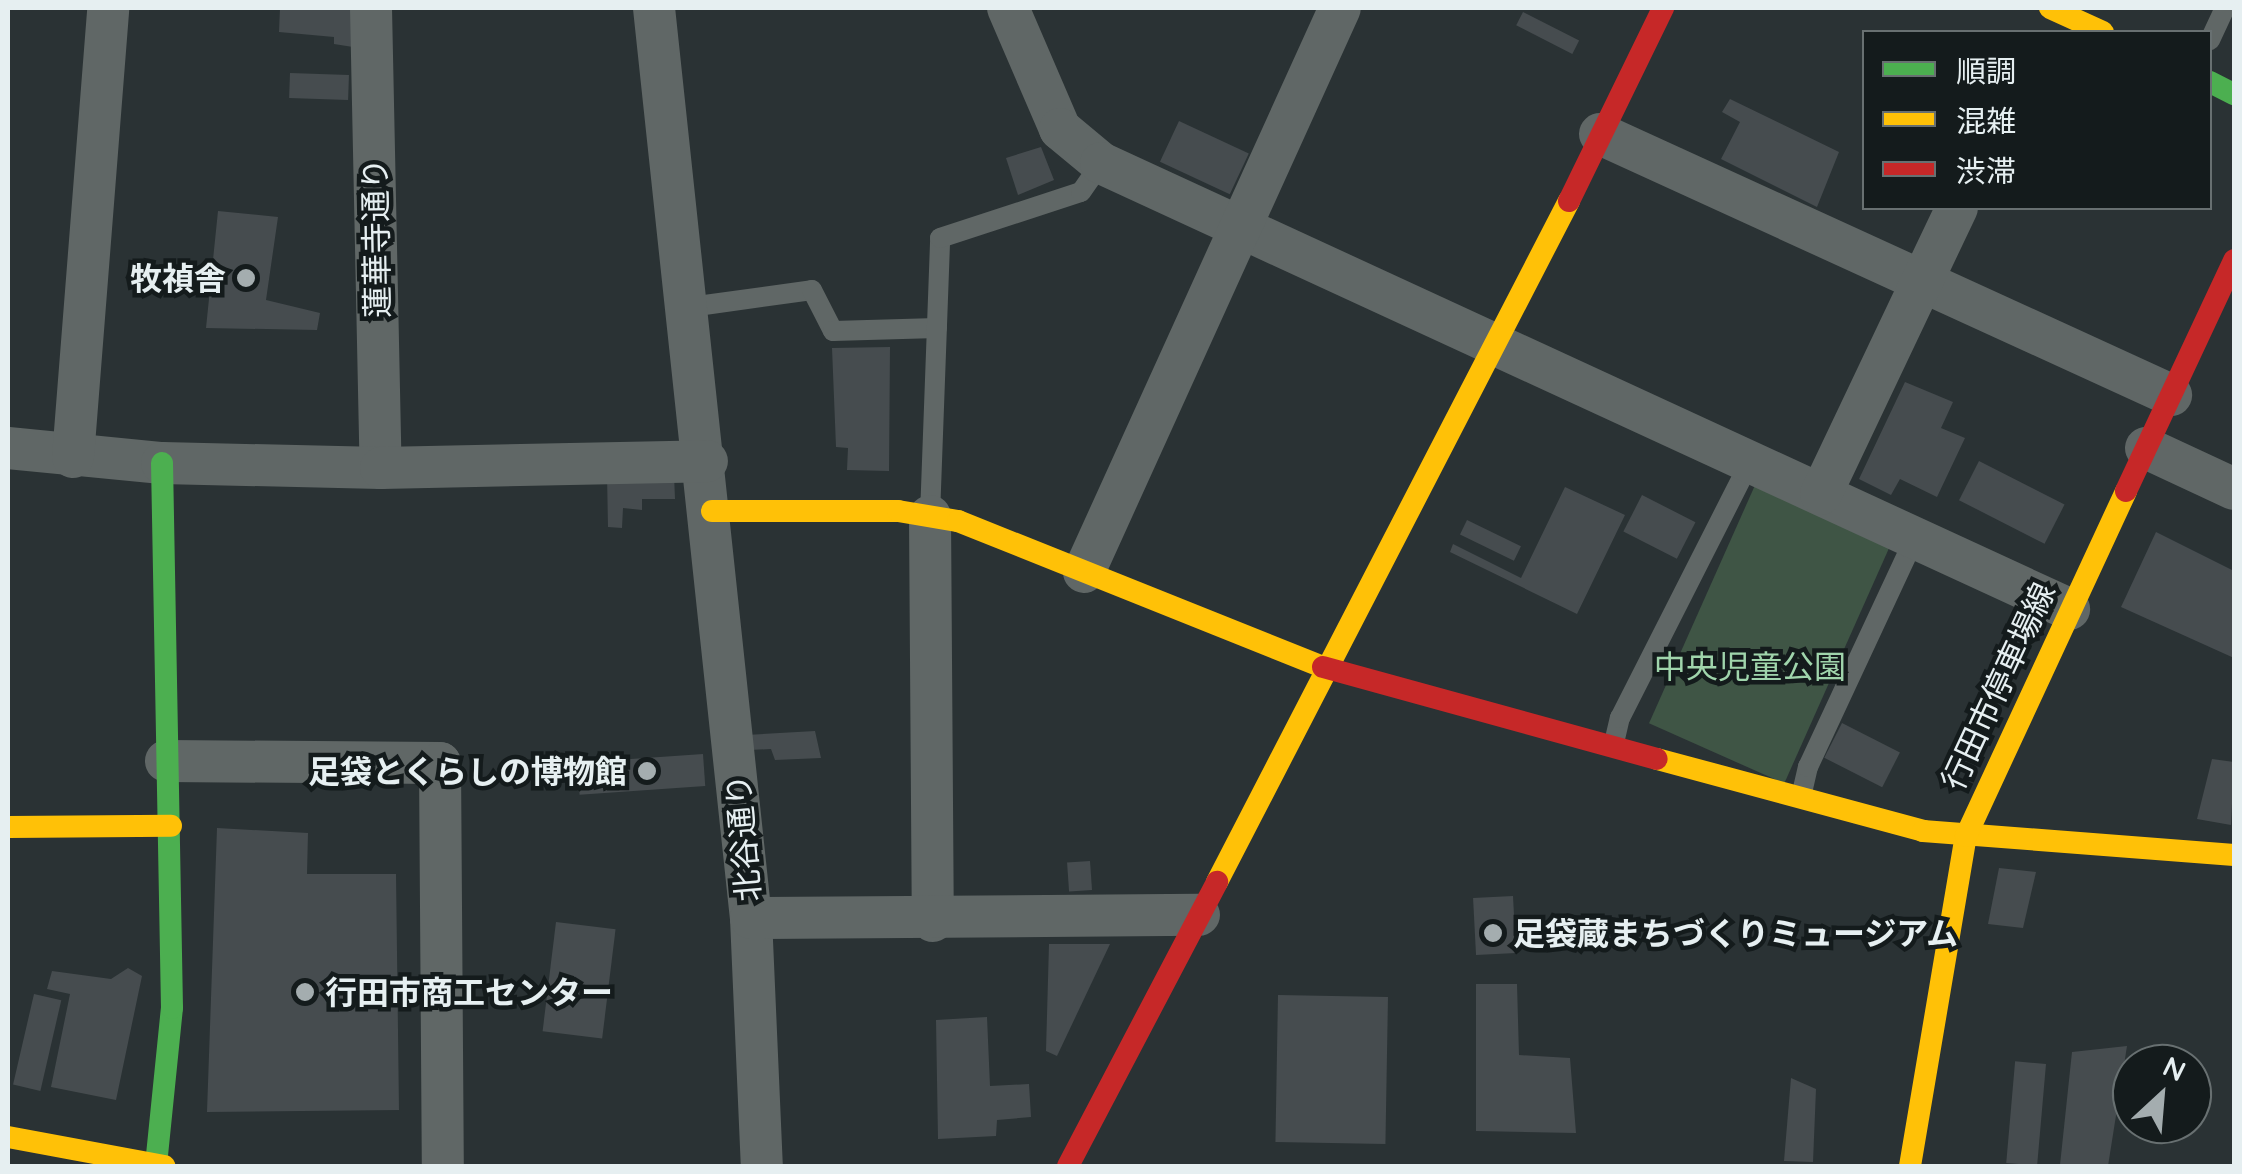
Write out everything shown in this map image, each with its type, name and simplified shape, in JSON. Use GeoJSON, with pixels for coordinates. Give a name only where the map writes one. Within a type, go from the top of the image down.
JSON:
{"type":"FeatureCollection","features":[{"type":"Feature","properties":{"kind":"street"},"geometry":{"type":"LineString","coordinates":[[73,457],[108,8]]}},
{"type":"Feature","properties":{"kind":"street","name":"蓮華寺通り"},"geometry":{"type":"LineString","coordinates":[[371,8],[381,468]]}},
{"type":"Feature","properties":{"kind":"street","name":"北谷通り"},"geometry":{"type":"LineString","coordinates":[[654,8],[712,511],[751,918],[762,1166]]}},
{"type":"Feature","properties":{"kind":"street"},"geometry":{"type":"LineString","coordinates":[[1008,8],[1060,129],[1101,163],[2069,609]]}},
{"type":"Feature","properties":{"kind":"street"},"geometry":{"type":"LineString","coordinates":[[1084,572],[1340,8]]}},
{"type":"Feature","properties":{"kind":"street"},"geometry":{"type":"LineString","coordinates":[[1068,1166],[1498,346],[1663,8]]}},
{"type":"Feature","properties":{"kind":"street"},"geometry":{"type":"LineString","coordinates":[[2048,16],[2097,30]]}},
{"type":"Feature","properties":{"kind":"street"},"geometry":{"type":"LineString","coordinates":[[1600,134],[2171,395]]}},
{"type":"Feature","properties":{"kind":"street"},"geometry":{"type":"LineString","coordinates":[[1821,494],[1955,210]]}},
{"type":"Feature","properties":{"kind":"street","name":"行田市停車場線"},"geometry":{"type":"LineString","coordinates":[[1910,1166],[1966,836],[2234,260]]}},
{"type":"Feature","properties":{"kind":"street"},"geometry":{"type":"LineString","coordinates":[[8,448],[162,463],[381,468],[706,461]]}},
{"type":"Feature","properties":{"kind":"street"},"geometry":{"type":"LineString","coordinates":[[2146,448],[2234,490]]}},
{"type":"Feature","properties":{"kind":"street"},"geometry":{"type":"LineString","coordinates":[[8,1138],[147,1165],[172,1008],[162,463]]}},
{"type":"Feature","properties":{"kind":"street"},"geometry":{"type":"LineString","coordinates":[[712,511],[930,516],[1331,670],[1800,798],[1966,836],[2234,854]]}},
{"type":"Feature","properties":{"kind":"street"},"geometry":{"type":"LineString","coordinates":[[930,516],[933,921]]}},
{"type":"Feature","properties":{"kind":"street"},"geometry":{"type":"LineString","coordinates":[[166,760],[440,764],[443,1166]]}},
{"type":"Feature","properties":{"kind":"street"},"geometry":{"type":"LineString","coordinates":[[8,827],[171,826]]}},
{"type":"Feature","properties":{"kind":"street"},"geometry":{"type":"LineString","coordinates":[[751,918],[933,921],[1199,916]]}},
{"type":"Feature","properties":{"kind":"lane"},"geometry":{"type":"LineString","coordinates":[[2212,36],[2225,8]]}},
{"type":"Feature","properties":{"kind":"lane"},"geometry":{"type":"LineString","coordinates":[[930,516],[940,238],[1081,192],[1101,163]]}},
{"type":"Feature","properties":{"kind":"lane"},"geometry":{"type":"LineString","coordinates":[[690,307],[812,290],[832,331],[937,328]]}},
{"type":"Feature","properties":{"kind":"lane"},"geometry":{"type":"LineString","coordinates":[[1613,746],[1620,718],[1750,462]]}},
{"type":"Feature","properties":{"kind":"lane"},"geometry":{"type":"LineString","coordinates":[[1800,798],[1808,766],[1915,538]]}},
{"type":"Feature","properties":{"kind":"green space","name":"中央児童公園"},"geometry":{"type":"Polygon","coordinates":[[[1756,483],[1891,543],[1784,783],[1649,723],[1756,483]]]}},
{"type":"Feature","properties":{"kind":"building"},"geometry":{"type":"Polygon","coordinates":[[[280,8],[356,8],[353,47],[334,44],[334,37],[279,32],[280,8]]]}},
{"type":"Feature","properties":{"kind":"building"},"geometry":{"type":"Polygon","coordinates":[[[1523,12],[1579,41],[1572,54],[1516,25],[1523,12]]]}},
{"type":"Feature","properties":{"kind":"building"},"geometry":{"type":"Polygon","coordinates":[[[290,73],[349,75],[348,100],[289,98],[290,73]]]}},
{"type":"Feature","properties":{"kind":"building"},"geometry":{"type":"Polygon","coordinates":[[[1730,99],[1839,152],[1817,207],[1721,159],[1740,122],[1722,112],[1730,99]]]}},
{"type":"Feature","properties":{"kind":"building"},"geometry":{"type":"Polygon","coordinates":[[[1179,121],[1249,154],[1230,194],[1160,162],[1179,121]]]}},
{"type":"Feature","properties":{"kind":"building"},"geometry":{"type":"Polygon","coordinates":[[[1041,147],[1054,180],[1018,195],[1006,158],[1041,147]]]}},
{"type":"Feature","properties":{"kind":"building"},"geometry":{"type":"Polygon","coordinates":[[[218,211],[278,217],[266,300],[320,313],[317,330],[206,328],[218,211]]]}},
{"type":"Feature","properties":{"kind":"building"},"geometry":{"type":"Polygon","coordinates":[[[890,347],[889,471],[847,470],[848,448],[836,447],[832,348],[890,347]]]}},
{"type":"Feature","properties":{"kind":"building"},"geometry":{"type":"Polygon","coordinates":[[[1905,382],[1953,402],[1941,428],[1965,438],[1937,497],[1900,479],[1891,495],[1859,479],[1905,382]]]}},
{"type":"Feature","properties":{"kind":"building"},"geometry":{"type":"Polygon","coordinates":[[[1979,461],[2065,505],[2045,544],[1959,500],[1979,461]]]}},
{"type":"Feature","properties":{"kind":"building"},"geometry":{"type":"Polygon","coordinates":[[[674,474],[675,499],[642,499],[642,510],[623,508],[622,528],[608,527],[607,475],[674,474]]]}},
{"type":"Feature","properties":{"kind":"building"},"geometry":{"type":"Polygon","coordinates":[[[1565,487],[1625,515],[1577,614],[1450,552],[1453,544],[1521,578],[1565,487]]]}},
{"type":"Feature","properties":{"kind":"building"},"geometry":{"type":"Polygon","coordinates":[[[1642,495],[1695,522],[1677,559],[1623,532],[1642,495]]]}},
{"type":"Feature","properties":{"kind":"building"},"geometry":{"type":"Polygon","coordinates":[[[1467,520],[1521,546],[1514,561],[1460,534],[1467,520]]]}},
{"type":"Feature","properties":{"kind":"building"},"geometry":{"type":"Polygon","coordinates":[[[2156,532],[2234,571],[2234,658],[2121,607],[2156,532]]]}},
{"type":"Feature","properties":{"kind":"building"},"geometry":{"type":"Polygon","coordinates":[[[1842,723],[1900,753],[1882,787],[1824,758],[1842,723]]]}},
{"type":"Feature","properties":{"kind":"building"},"geometry":{"type":"Polygon","coordinates":[[[815,731],[821,758],[775,760],[771,749],[749,750],[746,735],[815,731]]]}},
{"type":"Feature","properties":{"kind":"building"},"geometry":{"type":"Polygon","coordinates":[[[703,754],[705,786],[580,795],[577,763],[703,754]]]}},
{"type":"Feature","properties":{"kind":"building"},"geometry":{"type":"Polygon","coordinates":[[[2212,759],[2234,762],[2231,825],[2197,819],[2212,759]]]}},
{"type":"Feature","properties":{"kind":"building","name":"行田市商工センター"},"geometry":{"type":"Polygon","coordinates":[[[217,828],[308,833],[307,874],[396,874],[399,1110],[207,1112],[217,828]]]}},
{"type":"Feature","properties":{"kind":"building"},"geometry":{"type":"Polygon","coordinates":[[[1090,861],[1092,890],[1069,892],[1067,863],[1090,861]]]}},
{"type":"Feature","properties":{"kind":"building"},"geometry":{"type":"Polygon","coordinates":[[[1999,868],[2036,872],[2023,928],[1988,924],[1999,868]]]}},
{"type":"Feature","properties":{"kind":"building"},"geometry":{"type":"Polygon","coordinates":[[[1513,896],[1516,953],[1476,955],[1473,898],[1513,896]]]}},
{"type":"Feature","properties":{"kind":"building"},"geometry":{"type":"Polygon","coordinates":[[[556,922],[616,929],[602,1038],[543,1031],[556,922]]]}},
{"type":"Feature","properties":{"kind":"building"},"geometry":{"type":"Polygon","coordinates":[[[1049,944],[1110,944],[1057,1056],[1046,1051],[1049,944]]]}},
{"type":"Feature","properties":{"kind":"building"},"geometry":{"type":"Polygon","coordinates":[[[128,968],[142,976],[116,1100],[51,1087],[70,994],[47,989],[52,971],[111,979],[128,968]]]}},
{"type":"Feature","properties":{"kind":"building"},"geometry":{"type":"Polygon","coordinates":[[[1476,984],[1517,984],[1519,1055],[1570,1058],[1576,1133],[1476,1131],[1476,984]]]}},
{"type":"Feature","properties":{"kind":"building"},"geometry":{"type":"Polygon","coordinates":[[[34,994],[61,1000],[40,1091],[13,1085],[34,994]]]}},
{"type":"Feature","properties":{"kind":"building"},"geometry":{"type":"Polygon","coordinates":[[[1278,995],[1388,997],[1385,1144],[1275,1142],[1278,995]]]}},
{"type":"Feature","properties":{"kind":"building"},"geometry":{"type":"Polygon","coordinates":[[[987,1017],[990,1086],[1029,1084],[1031,1117],[997,1120],[996,1136],[938,1139],[936,1020],[987,1017]]]}},
{"type":"Feature","properties":{"kind":"building"},"geometry":{"type":"Polygon","coordinates":[[[2112,1048],[2112,1141],[2108,1166],[2060,1165],[2072,1052],[2112,1048]]]}},
{"type":"Feature","properties":{"kind":"building"},"geometry":{"type":"Polygon","coordinates":[[[2015,1061],[2046,1064],[2037,1166],[2006,1163],[2015,1061]]]}},
{"type":"Feature","properties":{"kind":"building"},"geometry":{"type":"Polygon","coordinates":[[[1791,1078],[1816,1089],[1813,1162],[1784,1161],[1791,1078]]]}},
{"type":"Feature","properties":{"kind":"traffic: fast"},"geometry":{"type":"LineString","coordinates":[[2212,83],[2234,94]]}},
{"type":"Feature","properties":{"kind":"traffic: fast"},"geometry":{"type":"LineString","coordinates":[[156,1165],[172,1008],[162,463]]}},
{"type":"Feature","properties":{"kind":"traffic: slow"},"geometry":{"type":"LineString","coordinates":[[2050,8],[2099,30]]}},
{"type":"Feature","properties":{"kind":"traffic: slow"},"geometry":{"type":"LineString","coordinates":[[1217,882],[1569,201]]}},
{"type":"Feature","properties":{"kind":"traffic: slow"},"geometry":{"type":"LineString","coordinates":[[1910,1166],[1966,836],[2126,491]]}},
{"type":"Feature","properties":{"kind":"traffic: slow"},"geometry":{"type":"LineString","coordinates":[[712,511],[898,511],[958,521],[1323,667]]}},
{"type":"Feature","properties":{"kind":"traffic: slow"},"geometry":{"type":"LineString","coordinates":[[1657,759],[1923,831],[2234,855]]}},
{"type":"Feature","properties":{"kind":"traffic: slow"},"geometry":{"type":"LineString","coordinates":[[8,827],[171,826]]}},
{"type":"Feature","properties":{"kind":"traffic: slow"},"geometry":{"type":"LineString","coordinates":[[8,1137],[164,1166]]}},
{"type":"Feature","properties":{"kind":"traffic: jam"},"geometry":{"type":"LineString","coordinates":[[1569,201],[1663,8]]}},
{"type":"Feature","properties":{"kind":"traffic: jam"},"geometry":{"type":"LineString","coordinates":[[2126,491],[2234,260]]}},
{"type":"Feature","properties":{"kind":"traffic: jam"},"geometry":{"type":"LineString","coordinates":[[1323,667],[1657,759]]}},
{"type":"Feature","properties":{"kind":"traffic: jam"},"geometry":{"type":"LineString","coordinates":[[1068,1166],[1217,882]]}},
{"type":"Feature","properties":{"kind":"place","name":"牧禎舎"},"geometry":{"type":"Point","coordinates":[246,278]}},
{"type":"Feature","properties":{"kind":"place","name":"足袋とくらしの博物館"},"geometry":{"type":"Point","coordinates":[647,771]}},
{"type":"Feature","properties":{"kind":"place","name":"足袋蔵まちづくりミュージアム"},"geometry":{"type":"Point","coordinates":[1493,933]}},
{"type":"Feature","properties":{"kind":"place","name":"行田市商工センター"},"geometry":{"type":"Point","coordinates":[305,992]}}]}
